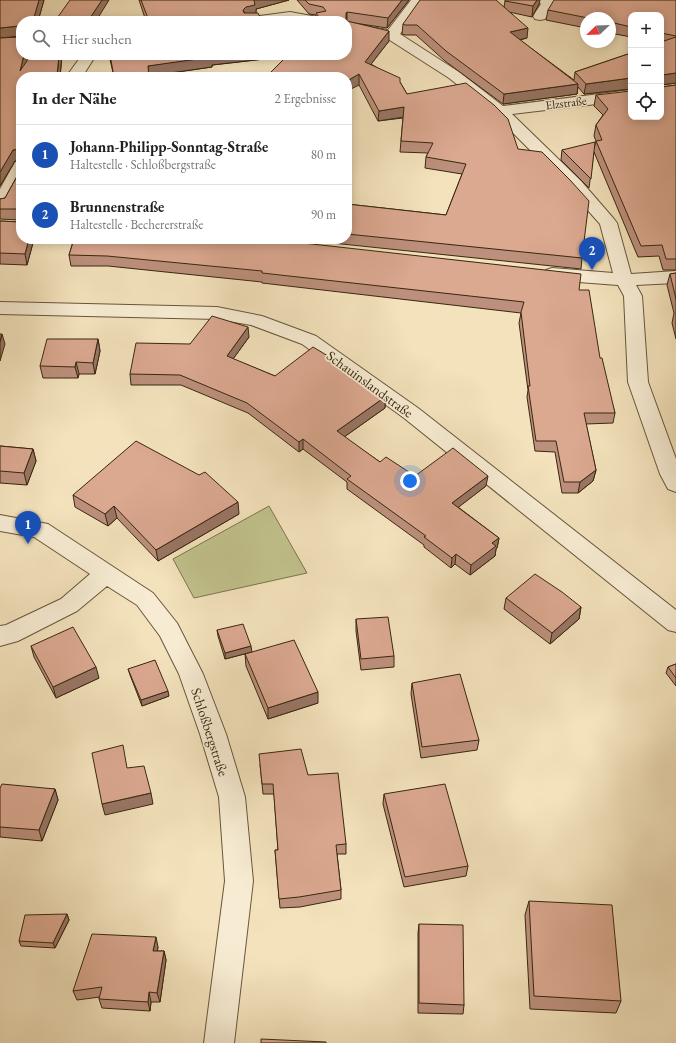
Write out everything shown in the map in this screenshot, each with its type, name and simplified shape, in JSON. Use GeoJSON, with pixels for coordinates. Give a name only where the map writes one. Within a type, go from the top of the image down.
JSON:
{"type":"FeatureCollection","features":[{"type":"Feature","properties":{"kind":"street"},"geometry":{"type":"LineString","coordinates":[[392,36],[418,0]]}},
{"type":"Feature","properties":{"kind":"street"},"geometry":{"type":"LineString","coordinates":[[540,16],[549,3],[543,0]]}},
{"type":"Feature","properties":{"kind":"street"},"geometry":{"type":"LineString","coordinates":[[352,28],[392,36],[454,75],[500,111],[575,185],[608,223],[624,280],[633,296],[638,382],[676,484]]}},
{"type":"Feature","properties":{"kind":"street"},"geometry":{"type":"LineString","coordinates":[[77,72],[86,60]]}},
{"type":"Feature","properties":{"kind":"street","name":"Elzstraße"},"geometry":{"type":"LineString","coordinates":[[500,111],[628,95]]}},
{"type":"Feature","properties":{"kind":"street"},"geometry":{"type":"LineString","coordinates":[[0,204],[16,175]]}},
{"type":"Feature","properties":{"kind":"street"},"geometry":{"type":"LineString","coordinates":[[532,272],[624,280],[676,277]]}},
{"type":"Feature","properties":{"kind":"street","name":"Schauinslandstraße"},"geometry":{"type":"LineString","coordinates":[[0,308],[217,313],[255,320],[309,340],[411,413],[578,544],[676,624]]}},
{"type":"Feature","properties":{"kind":"street","name":"Schloßbergstraße"},"geometry":{"type":"LineString","coordinates":[[0,524],[40,530],[145,599],[169,630],[191,674],[213,734],[232,798],[239,881],[219,1043]]}},
{"type":"Feature","properties":{"kind":"street"},"geometry":{"type":"LineString","coordinates":[[0,636],[10,634],[69,605],[107,573]]}},
{"type":"Feature","properties":{"kind":"green space"},"geometry":{"type":"Polygon","coordinates":[[[269,506],[307,573],[194,598],[173,559],[269,506]]]}},
{"type":"Feature","properties":{"kind":"building"},"geometry":{"type":"Polygon","coordinates":[[[0,0],[39,0],[34,16],[16,16],[16,26],[0,28],[0,0]]]}},
{"type":"Feature","properties":{"kind":"building"},"geometry":{"type":"Polygon","coordinates":[[[70,0],[102,0],[91,16],[59,16],[70,0]]]}},
{"type":"Feature","properties":{"kind":"building"},"geometry":{"type":"Polygon","coordinates":[[[141,0],[254,0],[255,5],[246,7],[243,10],[244,13],[258,13],[260,16],[147,16],[141,0]]]}},
{"type":"Feature","properties":{"kind":"building"},"geometry":{"type":"Polygon","coordinates":[[[305,0],[402,0],[388,18],[347,12],[346,16],[318,16],[316,13],[326,11],[323,7],[309,4],[305,0]]]}},
{"type":"Feature","properties":{"kind":"building"},"geometry":{"type":"Polygon","coordinates":[[[420,0],[496,0],[528,28],[510,32],[578,84],[504,94],[446,51],[417,25],[403,24],[420,0]]]}},
{"type":"Feature","properties":{"kind":"building"},"geometry":{"type":"Polygon","coordinates":[[[505,0],[537,0],[533,6],[505,0]]]}},
{"type":"Feature","properties":{"kind":"building"},"geometry":{"type":"Polygon","coordinates":[[[554,0],[676,0],[676,36],[664,34],[664,12],[628,12],[628,26],[616,23],[616,12],[580,12],[580,16],[548,10],[554,0]]]}},
{"type":"Feature","properties":{"kind":"building"},"geometry":{"type":"Polygon","coordinates":[[[352,22],[389,31],[365,62],[400,78],[400,82],[407,94],[466,83],[494,105],[508,119],[518,149],[542,152],[589,201],[582,258],[352,235],[352,205],[446,215],[466,164],[426,157],[433,143],[401,141],[404,107],[379,111],[359,74],[352,78],[352,72],[271,72],[283,60],[352,60],[352,22]]]}},
{"type":"Feature","properties":{"kind":"building"},"geometry":{"type":"Polygon","coordinates":[[[16,37],[16,60],[23,60],[20,71],[28,60],[59,60],[57,72],[16,72],[16,150],[13,150],[0,172],[0,38],[16,37]]]}},
{"type":"Feature","properties":{"kind":"building"},"geometry":{"type":"Polygon","coordinates":[[[676,37],[676,73],[664,75],[664,41],[676,37]]]}},
{"type":"Feature","properties":{"kind":"building"},"geometry":{"type":"Polygon","coordinates":[[[628,54],[628,78],[586,84],[575,72],[628,54]]]}},
{"type":"Feature","properties":{"kind":"building"},"geometry":{"type":"Polygon","coordinates":[[[111,60],[191,60],[148,66],[149,72],[113,72],[111,60]]]}},
{"type":"Feature","properties":{"kind":"building"},"geometry":{"type":"Polygon","coordinates":[[[676,85],[676,259],[666,259],[662,245],[641,246],[596,141],[602,140],[596,125],[608,109],[596,95],[628,91],[628,120],[664,120],[664,87],[676,85]]]}},
{"type":"Feature","properties":{"kind":"building"},"geometry":{"type":"Polygon","coordinates":[[[595,142],[591,179],[562,150],[595,142]]]}},
{"type":"Feature","properties":{"kind":"building"},"geometry":{"type":"Polygon","coordinates":[[[16,178],[16,209],[0,209],[0,199],[5,198],[16,178]]]}},
{"type":"Feature","properties":{"kind":"building"},"geometry":{"type":"Polygon","coordinates":[[[0,221],[16,222],[16,244],[28,244],[25,254],[0,253],[0,221]]]}},
{"type":"Feature","properties":{"kind":"building"},"geometry":{"type":"Polygon","coordinates":[[[72,244],[312,244],[581,274],[579,290],[589,290],[600,358],[602,358],[615,413],[584,413],[596,470],[580,482],[564,482],[556,441],[536,441],[528,386],[530,386],[521,312],[524,302],[262,273],[262,271],[107,256],[69,255],[72,244]]]}},
{"type":"Feature","properties":{"kind":"building"},"geometry":{"type":"Polygon","coordinates":[[[676,273],[676,299],[670,274],[676,273]]]}},
{"type":"Feature","properties":{"kind":"building"},"geometry":{"type":"Polygon","coordinates":[[[212,316],[248,327],[227,356],[275,376],[313,347],[333,359],[385,397],[337,431],[380,462],[386,457],[415,476],[453,448],[488,476],[452,503],[499,538],[492,543],[496,546],[471,565],[456,554],[452,558],[424,537],[426,536],[347,479],[351,476],[303,439],[299,442],[247,403],[180,375],[130,374],[136,343],[190,344],[212,316]]]}},
{"type":"Feature","properties":{"kind":"building"},"geometry":{"type":"Polygon","coordinates":[[[47,339],[98,339],[93,363],[76,362],[75,367],[40,366],[47,339]]]}},
{"type":"Feature","properties":{"kind":"building"},"geometry":{"type":"Polygon","coordinates":[[[136,441],[199,475],[205,472],[238,502],[156,550],[114,506],[105,514],[73,495],[136,441]]]}},
{"type":"Feature","properties":{"kind":"building"},"geometry":{"type":"Polygon","coordinates":[[[0,446],[33,449],[24,473],[0,471],[0,446]]]}},
{"type":"Feature","properties":{"kind":"building"},"geometry":{"type":"Polygon","coordinates":[[[535,574],[581,607],[552,633],[506,598],[535,574]]]}},
{"type":"Feature","properties":{"kind":"building"},"geometry":{"type":"Polygon","coordinates":[[[388,617],[394,656],[361,659],[356,619],[388,617]]]}},
{"type":"Feature","properties":{"kind":"building"},"geometry":{"type":"Polygon","coordinates":[[[243,624],[251,646],[225,653],[217,630],[243,624]]]}},
{"type":"Feature","properties":{"kind":"building"},"geometry":{"type":"Polygon","coordinates":[[[73,627],[96,667],[53,687],[31,646],[73,627]]]}},
{"type":"Feature","properties":{"kind":"building"},"geometry":{"type":"Polygon","coordinates":[[[294,640],[318,692],[268,708],[245,654],[294,640]]]}},
{"type":"Feature","properties":{"kind":"building"},"geometry":{"type":"Polygon","coordinates":[[[155,660],[168,691],[141,700],[128,669],[155,660]]]}},
{"type":"Feature","properties":{"kind":"building"},"geometry":{"type":"Polygon","coordinates":[[[676,664],[676,678],[668,667],[676,664]]]}},
{"type":"Feature","properties":{"kind":"building"},"geometry":{"type":"Polygon","coordinates":[[[460,674],[479,740],[422,747],[412,683],[460,674]]]}},
{"type":"Feature","properties":{"kind":"building"},"geometry":{"type":"Polygon","coordinates":[[[123,745],[127,768],[144,766],[151,793],[102,804],[92,753],[123,745]]]}},
{"type":"Feature","properties":{"kind":"building"},"geometry":{"type":"Polygon","coordinates":[[[301,749],[308,775],[338,773],[346,844],[336,845],[341,890],[279,899],[275,850],[278,850],[273,784],[262,784],[259,754],[301,749]]]}},
{"type":"Feature","properties":{"kind":"building"},"geometry":{"type":"Polygon","coordinates":[[[2,784],[55,789],[39,830],[0,827],[0,788],[2,784]]]}},
{"type":"Feature","properties":{"kind":"building"},"geometry":{"type":"Polygon","coordinates":[[[445,784],[468,866],[405,877],[384,794],[445,784]]]}},
{"type":"Feature","properties":{"kind":"building"},"geometry":{"type":"Polygon","coordinates":[[[529,901],[612,905],[621,1001],[534,996],[529,901]]]}},
{"type":"Feature","properties":{"kind":"building"},"geometry":{"type":"Polygon","coordinates":[[[67,914],[53,943],[19,941],[25,915],[67,914]]]}},
{"type":"Feature","properties":{"kind":"building"},"geometry":{"type":"Polygon","coordinates":[[[419,924],[463,925],[464,1005],[419,1003],[419,924]]]}},
{"type":"Feature","properties":{"kind":"building"},"geometry":{"type":"Polygon","coordinates":[[[92,934],[156,937],[153,951],[164,951],[157,993],[149,992],[148,1002],[99,999],[102,987],[73,991],[92,934]]]}},
{"type":"Feature","properties":{"kind":"building"},"geometry":{"type":"Polygon","coordinates":[[[261,1039],[326,1042],[326,1043],[261,1043],[261,1039]]]}},
{"type":"Feature","properties":{"kind":"place","name":"Brunnenstraße"},"geometry":{"type":"Point","coordinates":[592,270]}},
{"type":"Feature","properties":{"kind":"place","name":"Johann-Philipp-Sonntag-Straße"},"geometry":{"type":"Point","coordinates":[28,544]}}]}
